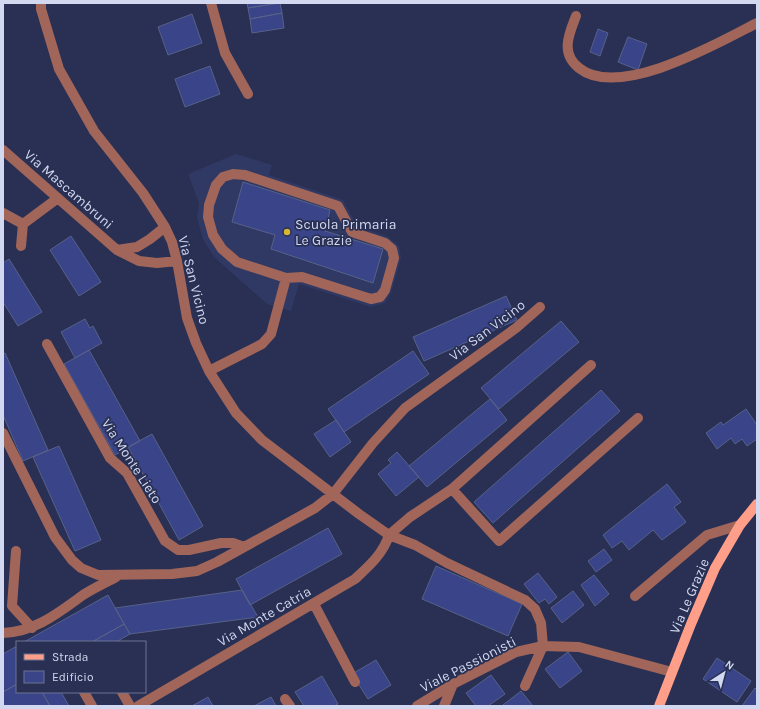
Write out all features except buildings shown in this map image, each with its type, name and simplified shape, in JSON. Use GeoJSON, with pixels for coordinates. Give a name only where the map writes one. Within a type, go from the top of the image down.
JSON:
{"type":"FeatureCollection","features":[{"type":"Feature","properties":{"kind":"main road","name":"Via Le Grazie"},"geometry":{"type":"LineString","coordinates":[[659,706],[715,568],[740,525],[757,504]]}},
{"type":"Feature","properties":{"kind":"street","name":"Via San Vicino"},"geometry":{"type":"LineString","coordinates":[[41,3],[41,9],[59,69],[94,131],[143,193],[165,227],[172,242],[177,261],[187,318],[196,343],[208,371],[236,413],[262,440],[389,535],[415,545],[447,563],[525,600],[535,609],[541,623],[543,646],[525,686]]}},
{"type":"Feature","properties":{"kind":"street"},"geometry":{"type":"LineString","coordinates":[[210,3],[225,53],[248,94]]}},
{"type":"Feature","properties":{"kind":"street"},"geometry":{"type":"LineString","coordinates":[[576,16],[568,37],[568,50],[570,57],[573,63],[584,72],[604,77],[627,76],[655,70],[694,55],[757,23]]}},
{"type":"Feature","properties":{"kind":"street","name":"Via Mascambruni"},"geometry":{"type":"LineString","coordinates":[[3,150],[117,250],[139,261],[157,263],[177,261]]}},
{"type":"Feature","properties":{"kind":"street"},"geometry":{"type":"LineString","coordinates":[[233,174],[245,175],[338,206],[352,232],[385,243],[392,249],[394,258],[384,290],[380,297],[371,299],[302,277],[286,278],[237,262],[222,250],[213,234],[208,217],[216,186],[223,177],[233,174]]}},
{"type":"Feature","properties":{"kind":"street"},"geometry":{"type":"LineString","coordinates":[[21,246],[23,224],[58,198]]}},
{"type":"Feature","properties":{"kind":"street"},"geometry":{"type":"LineString","coordinates":[[3,213],[23,224]]}},
{"type":"Feature","properties":{"kind":"street","name":"Via Mascambruni"},"geometry":{"type":"LineString","coordinates":[[117,250],[137,247],[165,227]]}},
{"type":"Feature","properties":{"kind":"street"},"geometry":{"type":"LineString","coordinates":[[208,371],[262,344],[271,334],[286,278]]}},
{"type":"Feature","properties":{"kind":"street","name":"Via San Vicino"},"geometry":{"type":"LineString","coordinates":[[333,494],[373,443],[406,408],[516,328],[540,307]]}},
{"type":"Feature","properties":{"kind":"street","name":"Via Monte Lieto"},"geometry":{"type":"LineString","coordinates":[[47,344],[110,458],[127,473],[165,542],[178,550],[189,550],[221,543],[233,543],[244,547]]}},
{"type":"Feature","properties":{"kind":"street"},"geometry":{"type":"LineString","coordinates":[[389,535],[410,517],[452,489],[591,365]]}},
{"type":"Feature","properties":{"kind":"street"},"geometry":{"type":"LineString","coordinates":[[452,489],[499,541],[638,418]]}},
{"type":"Feature","properties":{"kind":"street"},"geometry":{"type":"LineString","coordinates":[[3,433],[55,538],[72,560],[81,568],[98,575],[119,576],[172,574],[197,571],[315,508],[333,494]]}},
{"type":"Feature","properties":{"kind":"street"},"geometry":{"type":"LineString","coordinates":[[635,596],[707,535],[740,525]]}},
{"type":"Feature","properties":{"kind":"street","name":"Via Monte Catria"},"geometry":{"type":"LineString","coordinates":[[138,706],[355,579],[375,560],[385,546],[389,535]]}},
{"type":"Feature","properties":{"kind":"street"},"geometry":{"type":"LineString","coordinates":[[16,551],[12,606],[32,628]]}},
{"type":"Feature","properties":{"kind":"street"},"geometry":{"type":"LineString","coordinates":[[3,633],[32,628],[61,612],[103,583],[119,576]]}},
{"type":"Feature","properties":{"kind":"street"},"geometry":{"type":"LineString","coordinates":[[314,604],[355,682]]}},
{"type":"Feature","properties":{"kind":"street","name":"Viale Passionisti"},"geometry":{"type":"LineString","coordinates":[[416,706],[453,684],[516,652],[543,646],[579,648],[672,672]]}},
{"type":"Feature","properties":{"kind":"street"},"geometry":{"type":"LineString","coordinates":[[444,706],[453,684]]}},
{"type":"Feature","properties":{"kind":"street"},"geometry":{"type":"LineString","coordinates":[[85,693],[92,706]]}},
{"type":"Feature","properties":{"kind":"street"},"geometry":{"type":"LineString","coordinates":[[123,693],[130,706]]}},
{"type":"Feature","properties":{"kind":"shaded area","name":"Scuola Primaria Le Grazie"},"geometry":{"type":"Polygon","coordinates":[[[236,154],[272,165],[269,175],[343,200],[357,226],[388,237],[399,246],[401,258],[391,293],[385,303],[371,307],[299,284],[291,311],[267,304],[214,257],[203,239],[197,218],[199,203],[188,174],[236,154]]]}},
{"type":"Feature","properties":{"kind":"place","name":"Scuola Primaria Le Grazie"},"geometry":{"type":"Point","coordinates":[287,232]}}]}
